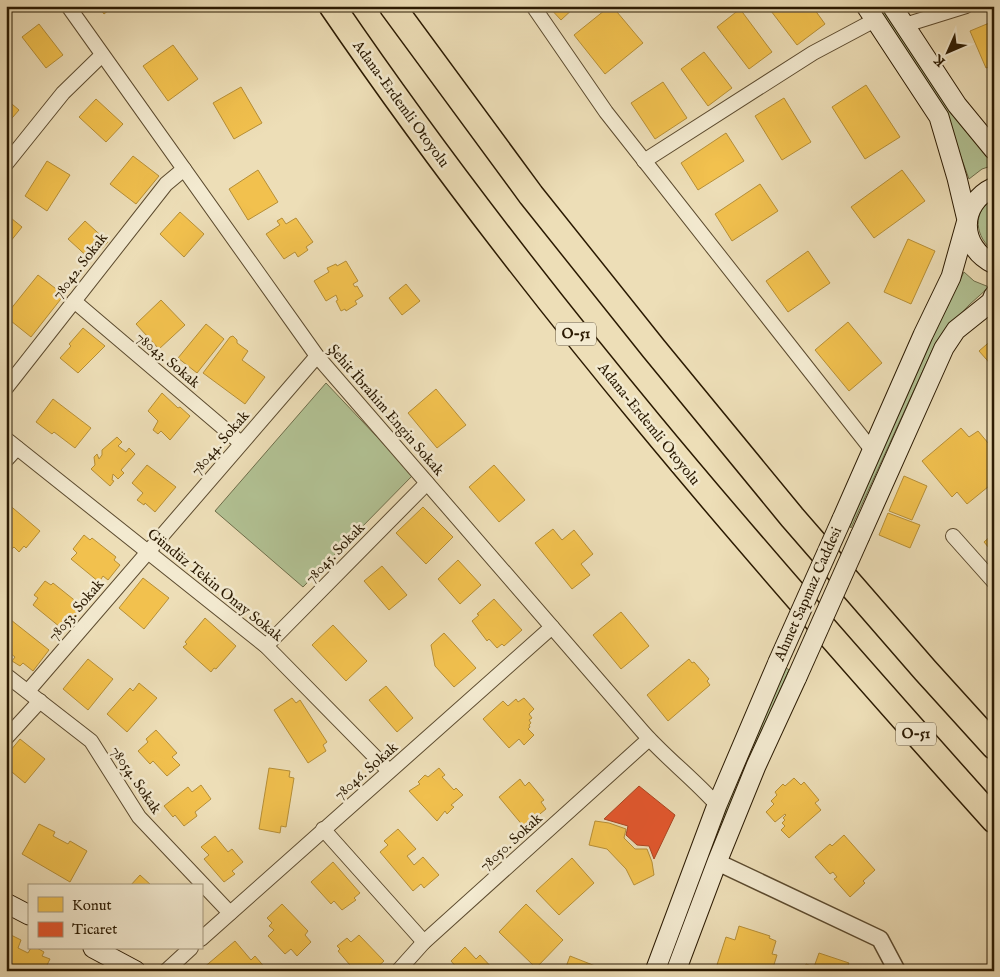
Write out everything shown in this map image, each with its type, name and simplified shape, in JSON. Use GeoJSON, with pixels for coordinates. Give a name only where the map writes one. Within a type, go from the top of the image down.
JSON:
{"type":"FeatureCollection","features":[{"type":"Feature","properties":{"kind":"highway","name":"Adana-Erdemli Otoyolu"},"geometry":{"type":"LineString","coordinates":[[332,6],[463,190],[534,282],[678,460],[838,647],[994,820]]}},
{"type":"Feature","properties":{"kind":"highway"},"geometry":{"type":"LineString","coordinates":[[392,6],[532,195],[654,349],[792,517],[994,746]]}},
{"type":"Feature","properties":{"kind":"main road"},"geometry":{"type":"LineString","coordinates":[[892,6],[957,105],[994,150]]}},
{"type":"Feature","properties":{"kind":"main road"},"geometry":{"type":"LineString","coordinates":[[870,13],[939,117],[968,220],[968,231],[974,247],[985,260],[994,264]]}},
{"type":"Feature","properties":{"kind":"main road","name":"Ahmet Sapmaz Caddesi"},"geometry":{"type":"LineString","coordinates":[[655,971],[717,805],[778,662],[923,335],[951,277],[972,206],[980,195],[994,187]]}},
{"type":"Feature","properties":{"kind":"main road","name":"Ahmet Sapmaz Caddesi"},"geometry":{"type":"LineString","coordinates":[[676,971],[756,766],[944,348],[956,330],[990,302],[994,295]]}},
{"type":"Feature","properties":{"kind":"main road"},"geometry":{"type":"LineString","coordinates":[[6,903],[28,914]]}},
{"type":"Feature","properties":{"kind":"main road"},"geometry":{"type":"LineString","coordinates":[[97,950],[136,971]]}},
{"type":"Feature","properties":{"kind":"street","name":"Şehit İbrahim Engin Sokak"},"geometry":{"type":"LineString","coordinates":[[68,6],[317,356],[649,739],[707,793],[717,805]]}},
{"type":"Feature","properties":{"kind":"street"},"geometry":{"type":"LineString","coordinates":[[534,6],[606,112],[872,450]]}},
{"type":"Feature","properties":{"kind":"street"},"geometry":{"type":"LineString","coordinates":[[904,25],[966,6]]}},
{"type":"Feature","properties":{"kind":"street"},"geometry":{"type":"LineString","coordinates":[[644,160],[812,53],[870,13]]}},
{"type":"Feature","properties":{"kind":"street"},"geometry":{"type":"LineString","coordinates":[[6,164],[63,93],[102,55]]}},
{"type":"Feature","properties":{"kind":"street","name":"78042. Sokak"},"geometry":{"type":"LineString","coordinates":[[6,388],[166,184],[184,169]]}},
{"type":"Feature","properties":{"kind":"street","name":"78043. Sokak"},"geometry":{"type":"LineString","coordinates":[[74,301],[241,443]]}},
{"type":"Feature","properties":{"kind":"street","name":"78044. Sokak"},"geometry":{"type":"LineString","coordinates":[[148,552],[317,356]]}},
{"type":"Feature","properties":{"kind":"street"},"geometry":{"type":"LineString","coordinates":[[6,460],[11,443]]}},
{"type":"Feature","properties":{"kind":"street","name":"Gündüz Tekin Onay Sokak"},"geometry":{"type":"LineString","coordinates":[[11,443],[266,646],[390,771]]}},
{"type":"Feature","properties":{"kind":"street","name":"78045. Sokak"},"geometry":{"type":"LineString","coordinates":[[266,646],[427,482]]}},
{"type":"Feature","properties":{"kind":"street"},"geometry":{"type":"LineString","coordinates":[[953,536],[994,582]]}},
{"type":"Feature","properties":{"kind":"street","name":"78053. Sokak"},"geometry":{"type":"LineString","coordinates":[[28,691],[148,552]]}},
{"type":"Feature","properties":{"kind":"street","name":"78046. Sokak"},"geometry":{"type":"LineString","coordinates":[[202,938],[552,628]]}},
{"type":"Feature","properties":{"kind":"street","name":"78054. Sokak"},"geometry":{"type":"LineString","coordinates":[[6,675],[90,740],[139,817],[230,913]]}},
{"type":"Feature","properties":{"kind":"street"},"geometry":{"type":"LineString","coordinates":[[6,738],[40,701]]}},
{"type":"Feature","properties":{"kind":"street","name":"78050. Sokak"},"geometry":{"type":"LineString","coordinates":[[398,971],[424,942],[649,739]]}},
{"type":"Feature","properties":{"kind":"street"},"geometry":{"type":"LineString","coordinates":[[324,830],[424,942]]}},
{"type":"Feature","properties":{"kind":"street"},"geometry":{"type":"LineString","coordinates":[[717,862],[880,939],[897,971]]}},
{"type":"Feature","properties":{"kind":"street"},"geometry":{"type":"LineString","coordinates":[[166,971],[189,950]]}},
{"type":"Feature","properties":{"kind":"green space"},"geometry":{"type":"Polygon","coordinates":[[[875,6],[882,6],[951,113],[994,160],[994,165],[982,169],[969,179],[946,116],[875,6]]]}},
{"type":"Feature","properties":{"kind":"green space"},"geometry":{"type":"Polygon","coordinates":[[[994,198],[994,251],[983,239],[978,225],[982,210],[994,198]]]}},
{"type":"Feature","properties":{"kind":"green space"},"geometry":{"type":"Polygon","coordinates":[[[964,272],[974,281],[989,287],[969,305],[936,342],[851,528],[848,524],[931,338],[964,272]]]}},
{"type":"Feature","properties":{"kind":"green space"},"geometry":{"type":"Polygon","coordinates":[[[326,383],[413,475],[303,587],[215,511],[326,383]]]}},
{"type":"Feature","properties":{"kind":"green space"},"geometry":{"type":"Polygon","coordinates":[[[785,667],[789,670],[745,770],[669,971],[664,971],[741,768],[785,667]]]}},
{"type":"Feature","properties":{"kind":"building: Konut"},"geometry":{"type":"Polygon","coordinates":[[[98,6],[114,6],[104,14],[98,6]]]}},
{"type":"Feature","properties":{"kind":"building: Konut"},"geometry":{"type":"Polygon","coordinates":[[[548,6],[576,6],[561,20],[548,6]]]}},
{"type":"Feature","properties":{"kind":"building: Konut"},"geometry":{"type":"Polygon","coordinates":[[[610,6],[643,43],[605,74],[574,35],[610,6]]]}},
{"type":"Feature","properties":{"kind":"building: Konut"},"geometry":{"type":"Polygon","coordinates":[[[777,6],[812,6],[825,24],[797,45],[771,11],[777,6]]]}},
{"type":"Feature","properties":{"kind":"building: Konut"},"geometry":{"type":"Polygon","coordinates":[[[740,9],[772,52],[749,69],[717,27],[740,9]]]}},
{"type":"Feature","properties":{"kind":"building: Konut"},"geometry":{"type":"Polygon","coordinates":[[[994,21],[994,65],[986,68],[970,31],[994,21]]]}},
{"type":"Feature","properties":{"kind":"building: Konut"},"geometry":{"type":"Polygon","coordinates":[[[39,24],[63,55],[46,68],[22,37],[39,24]]]}},
{"type":"Feature","properties":{"kind":"building: Konut"},"geometry":{"type":"Polygon","coordinates":[[[173,45],[198,79],[168,101],[143,66],[173,45]]]}},
{"type":"Feature","properties":{"kind":"building: Konut"},"geometry":{"type":"Polygon","coordinates":[[[704,52],[732,88],[708,106],[681,69],[704,52]]]}},
{"type":"Feature","properties":{"kind":"building: Konut"},"geometry":{"type":"Polygon","coordinates":[[[663,82],[687,118],[655,139],[631,103],[663,82]]]}},
{"type":"Feature","properties":{"kind":"building: Konut"},"geometry":{"type":"Polygon","coordinates":[[[866,85],[900,137],[865,159],[832,107],[866,85]]]}},
{"type":"Feature","properties":{"kind":"building: Konut"},"geometry":{"type":"Polygon","coordinates":[[[241,87],[262,123],[234,139],[213,103],[241,87]]]}},
{"type":"Feature","properties":{"kind":"building: Konut"},"geometry":{"type":"Polygon","coordinates":[[[784,98],[811,142],[782,160],[755,116],[784,98]]]}},
{"type":"Feature","properties":{"kind":"building: Konut"},"geometry":{"type":"Polygon","coordinates":[[[6,99],[19,110],[6,125],[6,99]]]}},
{"type":"Feature","properties":{"kind":"building: Konut"},"geometry":{"type":"Polygon","coordinates":[[[96,99],[123,124],[106,142],[79,117],[96,99]]]}},
{"type":"Feature","properties":{"kind":"building: Konut"},"geometry":{"type":"Polygon","coordinates":[[[726,133],[744,161],[698,190],[681,163],[726,133]]]}},
{"type":"Feature","properties":{"kind":"building: Konut"},"geometry":{"type":"Polygon","coordinates":[[[133,156],[159,176],[136,204],[110,184],[133,156]]]}},
{"type":"Feature","properties":{"kind":"building: Konut"},"geometry":{"type":"Polygon","coordinates":[[[47,161],[70,175],[47,211],[25,196],[47,161]]]}},
{"type":"Feature","properties":{"kind":"building: Konut"},"geometry":{"type":"Polygon","coordinates":[[[258,170],[278,202],[248,220],[229,189],[258,170]]]}},
{"type":"Feature","properties":{"kind":"building: Konut"},"geometry":{"type":"Polygon","coordinates":[[[902,170],[925,201],[874,238],[851,207],[902,170]]]}},
{"type":"Feature","properties":{"kind":"building: Konut"},"geometry":{"type":"Polygon","coordinates":[[[760,184],[778,211],[732,241],[715,214],[760,184]]]}},
{"type":"Feature","properties":{"kind":"building: Konut"},"geometry":{"type":"Polygon","coordinates":[[[180,212],[204,234],[184,257],[160,234],[180,212]]]}},
{"type":"Feature","properties":{"kind":"building: Konut"},"geometry":{"type":"Polygon","coordinates":[[[6,214],[22,227],[6,247],[6,214]]]}},
{"type":"Feature","properties":{"kind":"building: Konut"},"geometry":{"type":"Polygon","coordinates":[[[282,218],[286,224],[296,218],[313,242],[306,247],[308,250],[298,257],[295,252],[284,259],[266,234],[280,225],[277,221],[282,218]]]}},
{"type":"Feature","properties":{"kind":"building: Konut"},"geometry":{"type":"Polygon","coordinates":[[[85,221],[108,242],[91,260],[68,239],[85,221]]]}},
{"type":"Feature","properties":{"kind":"building: Konut"},"geometry":{"type":"Polygon","coordinates":[[[908,239],[935,251],[911,304],[884,292],[908,239]]]}},
{"type":"Feature","properties":{"kind":"building: Konut"},"geometry":{"type":"Polygon","coordinates":[[[808,251],[830,283],[788,312],[766,281],[808,251]]]}},
{"type":"Feature","properties":{"kind":"building: Konut"},"geometry":{"type":"Polygon","coordinates":[[[346,261],[358,281],[353,284],[355,287],[357,286],[363,296],[355,301],[357,304],[346,311],[345,309],[341,311],[336,301],[338,300],[336,295],[326,301],[314,281],[329,272],[327,268],[336,264],[337,266],[346,261]]]}},
{"type":"Feature","properties":{"kind":"building: Konut"},"geometry":{"type":"Polygon","coordinates":[[[38,275],[64,295],[31,337],[6,317],[6,315],[38,275]]]}},
{"type":"Feature","properties":{"kind":"building: Konut"},"geometry":{"type":"Polygon","coordinates":[[[406,284],[420,301],[402,315],[389,298],[406,284]]]}},
{"type":"Feature","properties":{"kind":"building: Konut"},"geometry":{"type":"Polygon","coordinates":[[[161,300],[185,325],[159,349],[136,324],[161,300]]]}},
{"type":"Feature","properties":{"kind":"building: Konut"},"geometry":{"type":"Polygon","coordinates":[[[848,322],[882,363],[849,391],[815,350],[848,322]]]}},
{"type":"Feature","properties":{"kind":"building: Konut"},"geometry":{"type":"Polygon","coordinates":[[[206,324],[224,339],[197,373],[178,358],[206,324]]]}},
{"type":"Feature","properties":{"kind":"building: Konut"},"geometry":{"type":"Polygon","coordinates":[[[83,328],[105,346],[78,373],[60,358],[83,328]]]}},
{"type":"Feature","properties":{"kind":"building: Konut"},"geometry":{"type":"Polygon","coordinates":[[[233,336],[237,343],[248,351],[242,360],[265,377],[245,404],[203,373],[230,337],[233,336]]]}},
{"type":"Feature","properties":{"kind":"building: Konut"},"geometry":{"type":"Polygon","coordinates":[[[994,338],[994,368],[979,351],[994,338]]]}},
{"type":"Feature","properties":{"kind":"building: Konut"},"geometry":{"type":"Polygon","coordinates":[[[436,389],[466,425],[437,448],[408,413],[436,389]]]}},
{"type":"Feature","properties":{"kind":"building: Konut"},"geometry":{"type":"Polygon","coordinates":[[[162,393],[190,416],[170,440],[161,431],[158,434],[153,430],[158,421],[148,411],[162,393]]]}},
{"type":"Feature","properties":{"kind":"building: Konut"},"geometry":{"type":"Polygon","coordinates":[[[53,399],[91,428],[75,448],[54,432],[52,434],[36,422],[53,399]]]}},
{"type":"Feature","properties":{"kind":"building: Konut"},"geometry":{"type":"Polygon","coordinates":[[[961,428],[969,437],[978,431],[994,450],[994,482],[967,504],[957,492],[952,497],[922,461],[961,428]]]}},
{"type":"Feature","properties":{"kind":"building: Konut"},"geometry":{"type":"Polygon","coordinates":[[[117,437],[122,442],[118,446],[126,452],[129,448],[135,454],[121,470],[124,473],[118,479],[113,474],[112,480],[114,481],[110,486],[91,469],[95,465],[94,457],[97,454],[99,459],[102,455],[102,450],[117,437]]]}},
{"type":"Feature","properties":{"kind":"building: Konut"},"geometry":{"type":"Polygon","coordinates":[[[147,465],[176,487],[155,512],[145,503],[144,505],[137,500],[143,493],[132,483],[147,465]]]}},
{"type":"Feature","properties":{"kind":"building: Konut"},"geometry":{"type":"Polygon","coordinates":[[[494,465],[525,500],[499,522],[469,487],[494,465]]]}},
{"type":"Feature","properties":{"kind":"building: Konut"},"geometry":{"type":"Polygon","coordinates":[[[904,476],[927,486],[912,520],[889,511],[904,476]]]}},
{"type":"Feature","properties":{"kind":"building: Konut"},"geometry":{"type":"Polygon","coordinates":[[[7,503],[40,531],[26,548],[24,546],[19,552],[14,547],[6,554],[7,503]]]}},
{"type":"Feature","properties":{"kind":"building: Konut"},"geometry":{"type":"Polygon","coordinates":[[[423,507],[453,537],[426,564],[396,533],[423,507]]]}},
{"type":"Feature","properties":{"kind":"building: Konut"},"geometry":{"type":"Polygon","coordinates":[[[888,513],[920,525],[910,548],[879,535],[888,513]]]}},
{"type":"Feature","properties":{"kind":"building: Konut"},"geometry":{"type":"Polygon","coordinates":[[[553,529],[562,540],[574,530],[593,554],[581,564],[590,575],[572,589],[535,543],[553,529]]]}},
{"type":"Feature","properties":{"kind":"building: Konut"},"geometry":{"type":"Polygon","coordinates":[[[994,533],[994,554],[984,542],[994,533]]]}},
{"type":"Feature","properties":{"kind":"building: Konut"},"geometry":{"type":"Polygon","coordinates":[[[84,535],[90,540],[92,538],[116,557],[114,560],[120,565],[108,580],[103,576],[99,582],[71,559],[77,553],[73,549],[84,535]]]}},
{"type":"Feature","properties":{"kind":"building: Konut"},"geometry":{"type":"Polygon","coordinates":[[[458,560],[481,585],[460,604],[438,579],[458,560]]]}},
{"type":"Feature","properties":{"kind":"building: Konut"},"geometry":{"type":"Polygon","coordinates":[[[382,566],[407,595],[389,610],[364,581],[382,566]]]}},
{"type":"Feature","properties":{"kind":"building: Konut"},"geometry":{"type":"Polygon","coordinates":[[[143,578],[169,598],[144,629],[119,608],[143,578]]]}},
{"type":"Feature","properties":{"kind":"building: Konut"},"geometry":{"type":"Polygon","coordinates":[[[45,581],[51,585],[53,583],[78,603],[76,605],[81,610],[69,625],[65,622],[60,627],[33,605],[38,598],[34,595],[45,581]]]}},
{"type":"Feature","properties":{"kind":"building: Konut"},"geometry":{"type":"Polygon","coordinates":[[[494,599],[522,630],[504,646],[502,644],[497,648],[489,639],[487,641],[472,621],[494,599]]]}},
{"type":"Feature","properties":{"kind":"building: Konut"},"geometry":{"type":"Polygon","coordinates":[[[621,612],[649,646],[621,669],[593,635],[621,612]]]}},
{"type":"Feature","properties":{"kind":"building: Konut"},"geometry":{"type":"Polygon","coordinates":[[[205,618],[236,646],[216,669],[214,668],[211,672],[183,647],[205,618]]]}},
{"type":"Feature","properties":{"kind":"building: Konut"},"geometry":{"type":"Polygon","coordinates":[[[11,620],[49,650],[33,671],[23,663],[20,666],[12,661],[15,657],[6,650],[6,625],[11,620]]]}},
{"type":"Feature","properties":{"kind":"building: Konut"},"geometry":{"type":"Polygon","coordinates":[[[333,625],[367,661],[346,681],[312,645],[333,625]]]}},
{"type":"Feature","properties":{"kind":"building: Konut"},"geometry":{"type":"Polygon","coordinates":[[[444,633],[476,668],[454,687],[435,666],[431,645],[444,633]]]}},
{"type":"Feature","properties":{"kind":"building: Konut"},"geometry":{"type":"Polygon","coordinates":[[[88,659],[113,679],[88,710],[63,689],[88,659]]]}},
{"type":"Feature","properties":{"kind":"building: Konut"},"geometry":{"type":"Polygon","coordinates":[[[689,659],[709,679],[707,681],[710,685],[668,721],[647,695],[689,659]]]}},
{"type":"Feature","properties":{"kind":"building: Konut"},"geometry":{"type":"Polygon","coordinates":[[[139,683],[157,698],[127,732],[107,714],[130,688],[133,691],[139,683]]]}},
{"type":"Feature","properties":{"kind":"building: Konut"},"geometry":{"type":"Polygon","coordinates":[[[386,686],[413,718],[397,732],[369,700],[386,686]]]}},
{"type":"Feature","properties":{"kind":"building: Konut"},"geometry":{"type":"Polygon","coordinates":[[[292,698],[296,703],[300,700],[327,742],[323,745],[326,751],[308,763],[274,710],[292,698]]]}},
{"type":"Feature","properties":{"kind":"building: Konut"},"geometry":{"type":"Polygon","coordinates":[[[524,698],[534,709],[529,714],[532,718],[529,720],[531,723],[528,729],[534,735],[524,745],[519,739],[509,748],[483,719],[503,701],[508,706],[516,699],[518,702],[524,698]]]}},
{"type":"Feature","properties":{"kind":"building: Konut"},"geometry":{"type":"Polygon","coordinates":[[[156,730],[177,753],[172,757],[180,765],[167,776],[153,761],[150,764],[138,751],[148,742],[146,739],[156,730]]]}},
{"type":"Feature","properties":{"kind":"building: Konut"},"geometry":{"type":"Polygon","coordinates":[[[20,739],[45,759],[25,783],[6,767],[6,756],[20,739]]]}},
{"type":"Feature","properties":{"kind":"building: Konut"},"geometry":{"type":"Polygon","coordinates":[[[269,768],[290,771],[289,777],[294,778],[286,827],[281,826],[280,833],[259,829],[269,768]]]}},
{"type":"Feature","properties":{"kind":"building: Konut"},"geometry":{"type":"Polygon","coordinates":[[[439,768],[445,775],[442,777],[454,790],[456,788],[463,795],[451,805],[454,807],[447,814],[445,811],[437,821],[409,791],[420,784],[418,782],[425,775],[428,777],[439,768]]]}},
{"type":"Feature","properties":{"kind":"building: Konut"},"geometry":{"type":"Polygon","coordinates":[[[794,778],[801,785],[804,782],[819,800],[815,803],[821,810],[789,838],[781,830],[785,826],[782,823],[786,815],[775,822],[766,812],[774,804],[771,801],[777,795],[775,792],[783,784],[785,786],[794,778]]]}},
{"type":"Feature","properties":{"kind":"building: Konut"},"geometry":{"type":"Polygon","coordinates":[[[520,779],[525,786],[529,782],[544,800],[541,802],[546,809],[524,827],[499,797],[520,779]]]}},
{"type":"Feature","properties":{"kind":"building: Konut"},"geometry":{"type":"Polygon","coordinates":[[[201,785],[211,799],[195,812],[197,816],[184,826],[164,806],[188,787],[192,792],[201,785]]]}},
{"type":"Feature","properties":{"kind":"building: Konut"},"geometry":{"type":"Polygon","coordinates":[[[595,821],[609,823],[626,829],[624,838],[635,849],[647,849],[654,875],[634,885],[626,869],[607,849],[589,845],[595,821]]]}},
{"type":"Feature","properties":{"kind":"building: Konut"},"geometry":{"type":"Polygon","coordinates":[[[39,824],[55,832],[53,836],[68,844],[70,841],[87,851],[70,882],[22,854],[39,824]]]}},
{"type":"Feature","properties":{"kind":"building: Konut"},"geometry":{"type":"Polygon","coordinates":[[[398,829],[416,849],[407,856],[414,865],[423,857],[439,875],[424,888],[421,884],[413,891],[380,852],[388,845],[384,841],[398,829]]]}},
{"type":"Feature","properties":{"kind":"building: Konut"},"geometry":{"type":"Polygon","coordinates":[[[844,835],[875,870],[850,897],[834,879],[837,877],[833,872],[830,874],[815,857],[830,844],[832,846],[844,835]]]}},
{"type":"Feature","properties":{"kind":"building: Konut"},"geometry":{"type":"Polygon","coordinates":[[[215,836],[228,852],[232,849],[243,862],[232,871],[235,874],[224,882],[204,859],[209,855],[201,847],[215,836]]]}},
{"type":"Feature","properties":{"kind":"building: Konut"},"geometry":{"type":"Polygon","coordinates":[[[572,858],[594,883],[559,915],[536,891],[572,858]]]}},
{"type":"Feature","properties":{"kind":"building: Konut"},"geometry":{"type":"Polygon","coordinates":[[[333,862],[360,893],[354,898],[356,900],[342,910],[334,901],[331,904],[311,882],[333,862]]]}},
{"type":"Feature","properties":{"kind":"building: Konut"},"geometry":{"type":"Polygon","coordinates":[[[140,875],[150,884],[132,884],[140,875]]]}},
{"type":"Feature","properties":{"kind":"building: Konut"},"geometry":{"type":"Polygon","coordinates":[[[282,904],[308,931],[305,935],[311,942],[297,956],[291,949],[285,954],[268,936],[274,930],[269,926],[272,923],[267,918],[282,904]]]}},
{"type":"Feature","properties":{"kind":"building: Konut"},"geometry":{"type":"Polygon","coordinates":[[[526,904],[563,940],[536,968],[499,932],[526,904]]]}},
{"type":"Feature","properties":{"kind":"building: Konut"},"geometry":{"type":"Polygon","coordinates":[[[739,926],[770,936],[769,938],[776,941],[772,954],[777,955],[772,971],[715,971],[726,937],[735,940],[739,926]]]}},
{"type":"Feature","properties":{"kind":"building: Konut"},"geometry":{"type":"Polygon","coordinates":[[[9,934],[21,940],[18,948],[28,953],[30,950],[44,952],[42,956],[50,959],[44,971],[6,971],[6,938],[9,934]]]}},
{"type":"Feature","properties":{"kind":"building: Konut"},"geometry":{"type":"Polygon","coordinates":[[[359,935],[384,961],[373,971],[355,971],[338,951],[340,949],[337,946],[347,938],[351,942],[359,935]]]}},
{"type":"Feature","properties":{"kind":"building: Konut"},"geometry":{"type":"Polygon","coordinates":[[[235,941],[251,960],[255,956],[267,970],[203,971],[202,969],[235,941]]]}},
{"type":"Feature","properties":{"kind":"building: Konut"},"geometry":{"type":"Polygon","coordinates":[[[465,947],[476,959],[480,955],[495,971],[454,971],[457,968],[451,961],[465,947]]]}},
{"type":"Feature","properties":{"kind":"building: Konut"},"geometry":{"type":"Polygon","coordinates":[[[819,953],[849,963],[848,965],[856,968],[855,971],[804,971],[806,964],[814,967],[819,953]]]}},
{"type":"Feature","properties":{"kind":"building: Konut"},"geometry":{"type":"Polygon","coordinates":[[[570,956],[608,971],[569,971],[570,969],[566,967],[570,956]]]}},
{"type":"Feature","properties":{"kind":"building: Ticaret"},"geometry":{"type":"Polygon","coordinates":[[[639,786],[675,815],[654,859],[649,846],[637,845],[626,835],[628,826],[604,819],[639,786]]]}}]}
